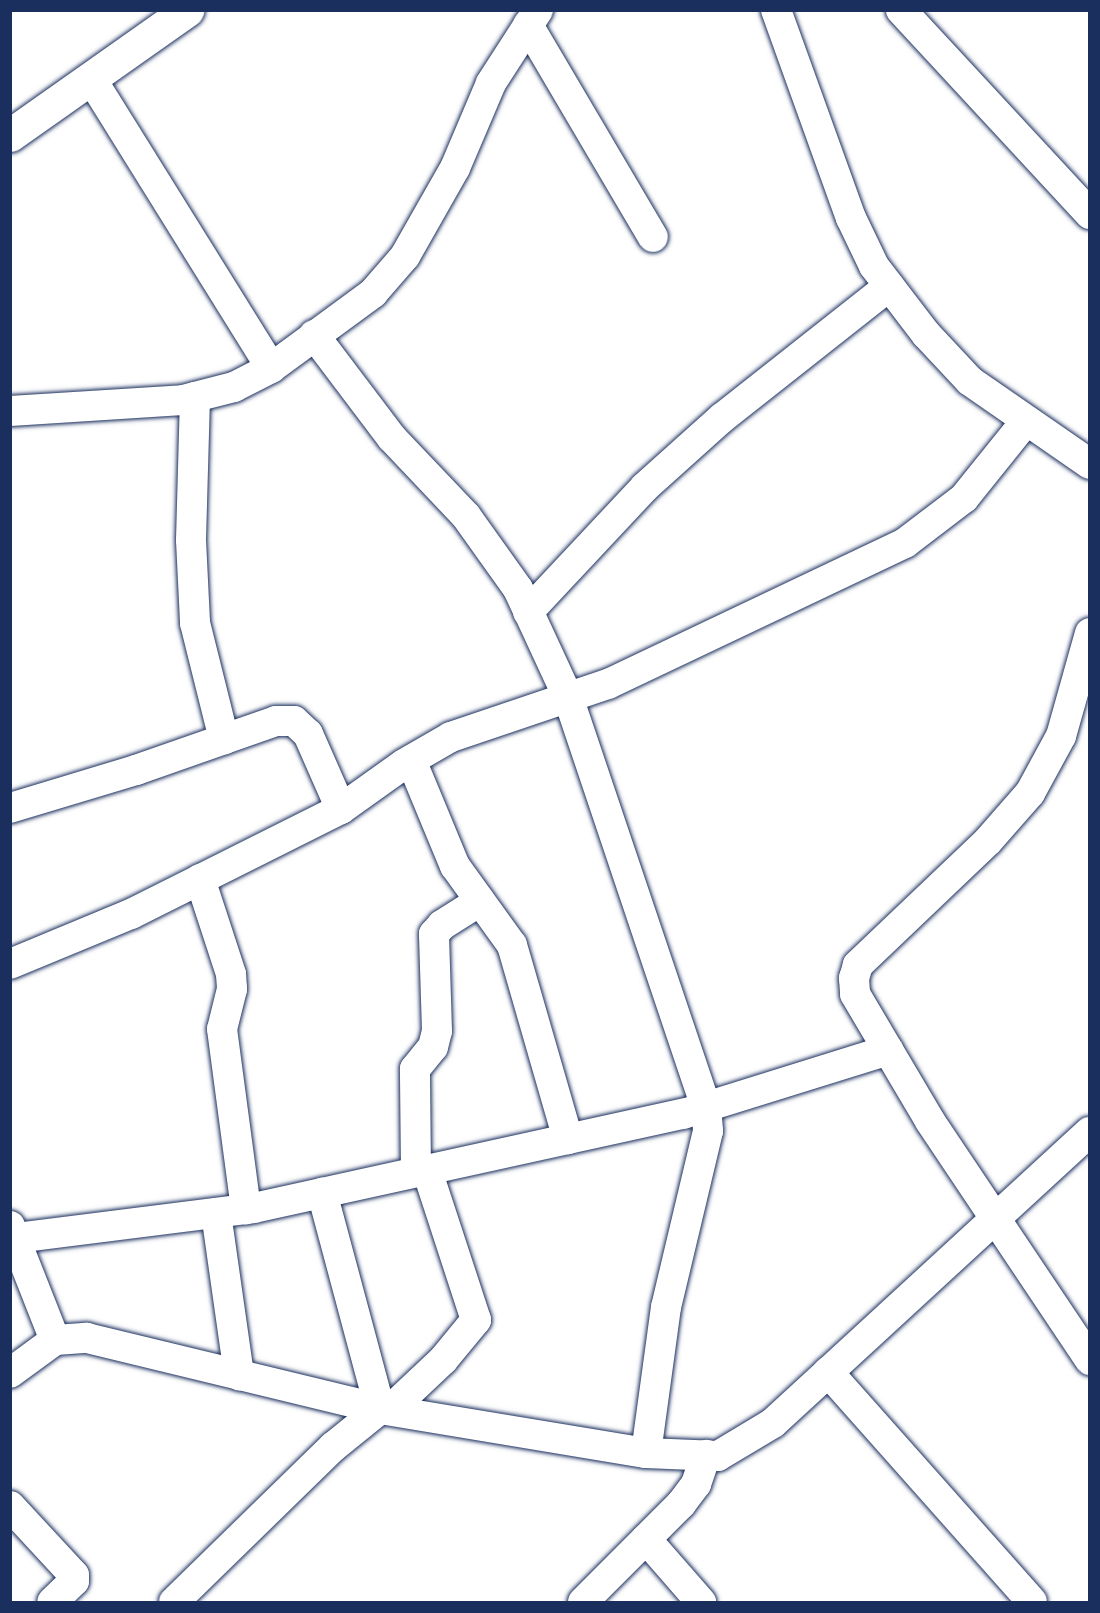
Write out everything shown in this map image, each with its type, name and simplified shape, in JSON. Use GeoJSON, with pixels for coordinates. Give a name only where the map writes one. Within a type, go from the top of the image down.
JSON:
{"type":"FeatureCollection","features":[{"type":"Feature","properties":{"kind":"street"},"geometry":{"type":"LineString","coordinates":[[10,135],[92,80],[187,10]]}},
{"type":"Feature","properties":{"kind":"street"},"geometry":{"type":"LineString","coordinates":[[776,10],[851,218],[874,266],[926,334],[970,381],[1089,464]]}},
{"type":"Feature","properties":{"kind":"street"},"geometry":{"type":"LineString","coordinates":[[901,10],[1089,214]]}},
{"type":"Feature","properties":{"kind":"street"},"geometry":{"type":"LineString","coordinates":[[10,411],[195,397],[234,387],[271,368],[373,293],[405,256],[455,168],[491,83],[533,18],[653,237]]}},
{"type":"Feature","properties":{"kind":"street"},"geometry":{"type":"LineString","coordinates":[[92,80],[271,368]]}},
{"type":"Feature","properties":{"kind":"street"},"geometry":{"type":"LineString","coordinates":[[528,612],[654,479],[722,418],[889,286]]}},
{"type":"Feature","properties":{"kind":"street"},"geometry":{"type":"LineString","coordinates":[[315,335],[392,438],[466,516],[518,590],[568,697],[706,1107],[708,1131],[666,1307],[646,1453]]}},
{"type":"Feature","properties":{"kind":"street"},"geometry":{"type":"LineString","coordinates":[[195,397],[191,540],[195,623],[224,739]]}},
{"type":"Feature","properties":{"kind":"street"},"geometry":{"type":"LineString","coordinates":[[10,964],[131,914],[342,809],[411,760],[451,737],[608,684],[905,543],[964,498],[1026,421]]}},
{"type":"Feature","properties":{"kind":"street"},"geometry":{"type":"LineString","coordinates":[[1089,633],[1061,736],[1030,793],[988,841],[858,965],[855,994],[930,1121],[996,1215],[1089,1360]]}},
{"type":"Feature","properties":{"kind":"street"},"geometry":{"type":"LineString","coordinates":[[10,808],[276,721],[294,721],[308,735],[342,809]]}},
{"type":"Feature","properties":{"kind":"street"},"geometry":{"type":"LineString","coordinates":[[411,760],[455,866],[512,945],[568,1139]]}},
{"type":"Feature","properties":{"kind":"street"},"geometry":{"type":"LineString","coordinates":[[200,879],[231,974],[232,989],[222,1029],[246,1209]]}},
{"type":"Feature","properties":{"kind":"street"},"geometry":{"type":"LineString","coordinates":[[174,1602],[333,1447],[385,1409],[443,1360],[476,1320],[421,1171],[415,1069],[433,1047],[437,1031],[434,934],[442,925],[480,901]]}},
{"type":"Feature","properties":{"kind":"street"},"geometry":{"type":"LineString","coordinates":[[55,1340],[13,1232],[246,1209],[706,1107],[888,1050]]}},
{"type":"Feature","properties":{"kind":"street"},"geometry":{"type":"LineString","coordinates":[[10,1373],[55,1340],[87,1338],[385,1409],[646,1453],[718,1456],[773,1423],[996,1215],[1089,1132]]}},
{"type":"Feature","properties":{"kind":"street"},"geometry":{"type":"LineString","coordinates":[[322,1193],[385,1409]]}},
{"type":"Feature","properties":{"kind":"street"},"geometry":{"type":"LineString","coordinates":[[216,1213],[239,1375]]}},
{"type":"Feature","properties":{"kind":"street"},"geometry":{"type":"LineString","coordinates":[[828,1372],[1032,1602]]}},
{"type":"Feature","properties":{"kind":"street"},"geometry":{"type":"LineString","coordinates":[[583,1602],[646,1539],[696,1484],[706,1455]]}},
{"type":"Feature","properties":{"kind":"street"},"geometry":{"type":"LineString","coordinates":[[10,1506],[74,1575],[74,1581],[52,1602]]}},
{"type":"Feature","properties":{"kind":"street"},"geometry":{"type":"LineString","coordinates":[[646,1539],[701,1602]]}}]}
